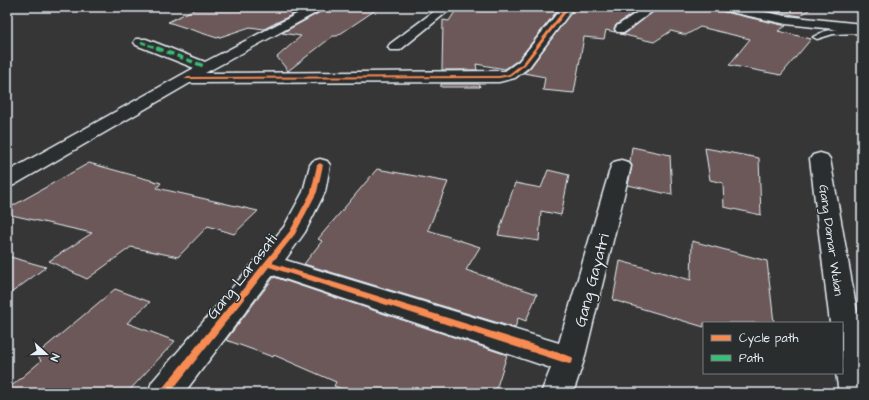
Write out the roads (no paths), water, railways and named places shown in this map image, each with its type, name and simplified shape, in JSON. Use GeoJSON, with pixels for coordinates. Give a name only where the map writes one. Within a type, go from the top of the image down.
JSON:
{"type":"FeatureCollection","features":[{"type":"Feature","properties":{"kind":"street"},"geometry":{"type":"LineString","coordinates":[[7,181],[186,78],[318,7]]}},
{"type":"Feature","properties":{"kind":"street"},"geometry":{"type":"LineString","coordinates":[[394,48],[447,7]]}},
{"type":"Feature","properties":{"kind":"street"},"geometry":{"type":"LineString","coordinates":[[186,78],[499,77],[510,75],[524,64],[568,7]]}},
{"type":"Feature","properties":{"kind":"street"},"geometry":{"type":"LineString","coordinates":[[621,29],[652,7]]}},
{"type":"Feature","properties":{"kind":"street"},"geometry":{"type":"LineString","coordinates":[[720,7],[786,20],[862,28]]}},
{"type":"Feature","properties":{"kind":"street"},"geometry":{"type":"LineString","coordinates":[[141,42],[206,67]]}},
{"type":"Feature","properties":{"kind":"street","name":"Gang Damar Wulan"},"geometry":{"type":"LineString","coordinates":[[820,159],[855,393]]}},
{"type":"Feature","properties":{"kind":"street","name":"Gang Larasati"},"geometry":{"type":"LineString","coordinates":[[164,393],[293,232],[314,192],[320,165]]}},
{"type":"Feature","properties":{"kind":"street","name":"Gang Gayatri"},"geometry":{"type":"LineString","coordinates":[[557,393],[569,360],[621,166]]}},
{"type":"Feature","properties":{"kind":"street"},"geometry":{"type":"LineString","coordinates":[[268,264],[569,360]]}},
{"type":"Feature","properties":{"kind":"lane"},"geometry":{"type":"LineString","coordinates":[[817,37],[823,33],[841,30],[862,31]]}}]}
